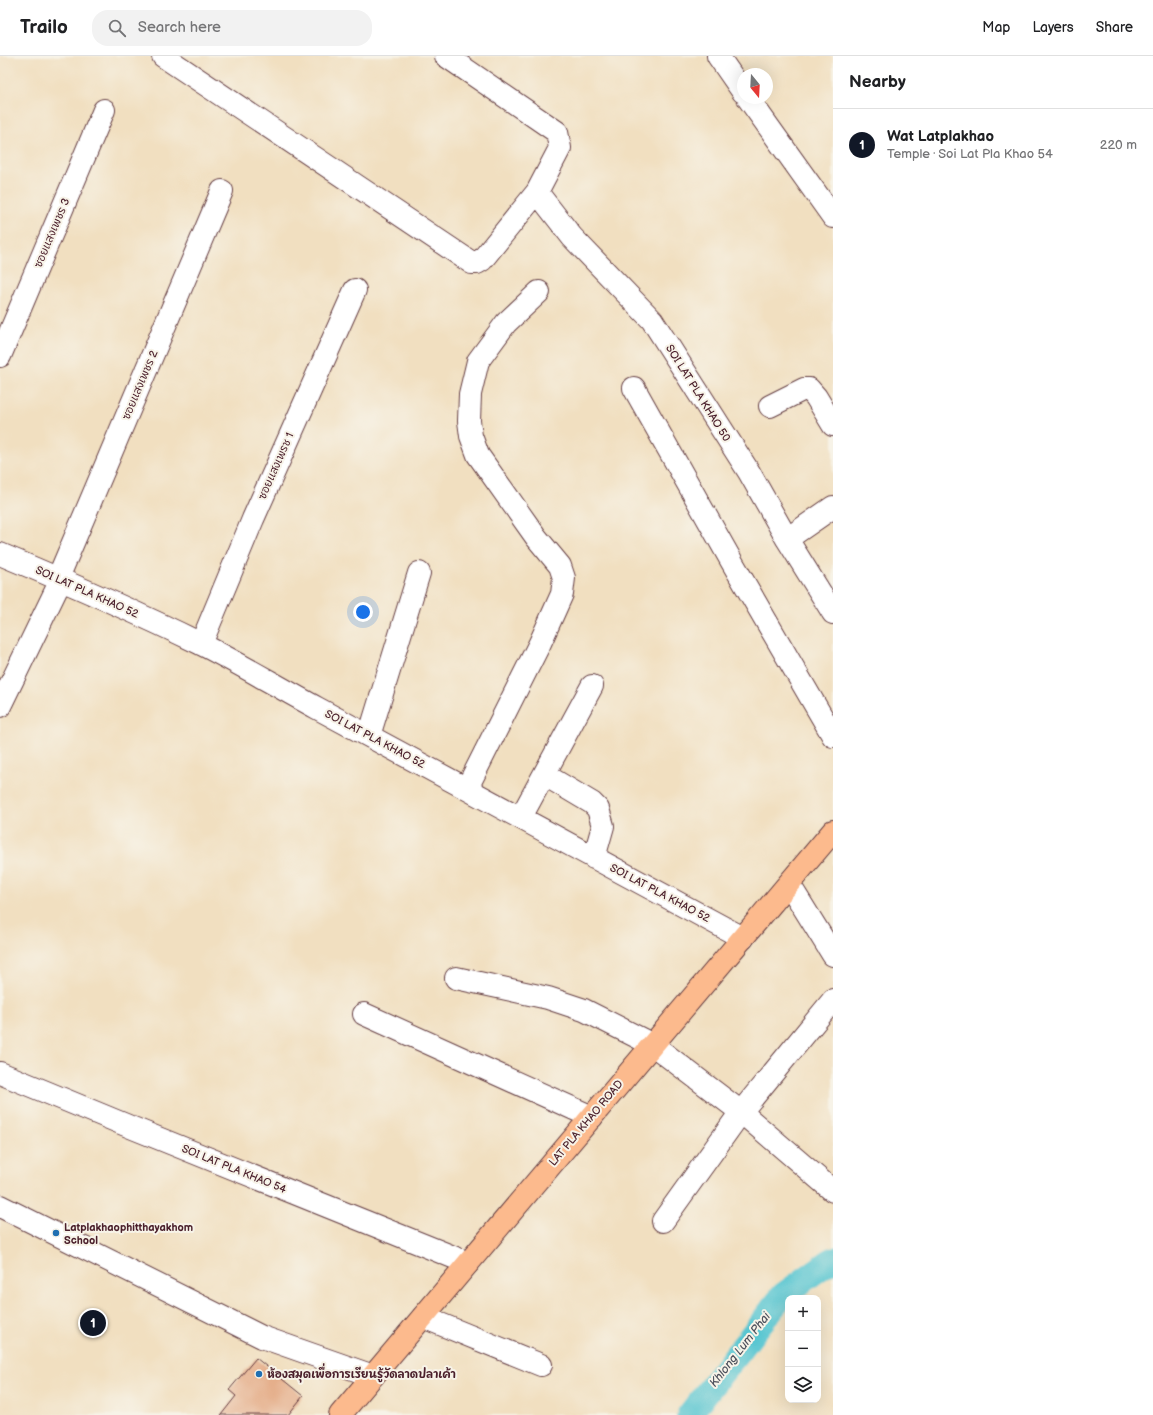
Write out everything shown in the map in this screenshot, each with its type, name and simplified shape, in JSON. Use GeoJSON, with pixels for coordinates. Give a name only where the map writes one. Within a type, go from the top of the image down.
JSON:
{"type":"FeatureCollection","features":[{"type":"Feature","properties":{"kind":"main road","name":"LAT PLA KHAO ROAD"},"geometry":{"type":"LineString","coordinates":[[340,1415],[833,832]]}},
{"type":"Feature","properties":{"kind":"street"},"geometry":{"type":"LineString","coordinates":[[163,56],[472,263],[477,263],[482,260],[536,192],[560,148],[556,132],[446,56]]}},
{"type":"Feature","properties":{"kind":"street"},"geometry":{"type":"LineString","coordinates":[[718,56],[737,83]]}},
{"type":"Feature","properties":{"kind":"street"},"geometry":{"type":"LineString","coordinates":[[752,104],[833,217]]}},
{"type":"Feature","properties":{"kind":"street","name":"ซอยแสงเพชร 3"},"geometry":{"type":"LineString","coordinates":[[0,356],[104,110]]}},
{"type":"Feature","properties":{"kind":"street","name":"ซอยแสงเพชร 2"},"geometry":{"type":"LineString","coordinates":[[0,706],[59,579],[222,192]]}},
{"type":"Feature","properties":{"kind":"street","name":"SOI LAT PLA KHAO 50"},"geometry":{"type":"LineString","coordinates":[[536,192],[572,237],[652,320],[749,472],[787,539],[833,613]]}},
{"type":"Feature","properties":{"kind":"street","name":"ซอยแสงเพรช 1"},"geometry":{"type":"LineString","coordinates":[[201,644],[253,519],[355,290]]}},
{"type":"Feature","properties":{"kind":"street"},"geometry":{"type":"LineString","coordinates":[[467,788],[540,643],[562,594],[564,578],[560,566],[536,537],[478,455],[471,436],[469,421],[470,394],[478,361],[506,323],[539,292]]}},
{"type":"Feature","properties":{"kind":"street"},"geometry":{"type":"LineString","coordinates":[[634,388],[732,562],[833,736]]}},
{"type":"Feature","properties":{"kind":"street"},"geometry":{"type":"LineString","coordinates":[[770,406],[804,389],[809,389],[816,397],[833,425]]}},
{"type":"Feature","properties":{"kind":"street"},"geometry":{"type":"LineString","coordinates":[[787,539],[833,507]]}},
{"type":"Feature","properties":{"kind":"street","name":"SOI LAT PLA KHAO 52"},"geometry":{"type":"LineString","coordinates":[[0,554],[59,579],[201,644],[743,938]]}},
{"type":"Feature","properties":{"kind":"street"},"geometry":{"type":"LineString","coordinates":[[369,736],[419,573]]}},
{"type":"Feature","properties":{"kind":"street"},"geometry":{"type":"LineString","coordinates":[[522,817],[592,686]]}},
{"type":"Feature","properties":{"kind":"street"},"geometry":{"type":"LineString","coordinates":[[545,776],[592,803],[598,809],[604,826],[594,858]]}},
{"type":"Feature","properties":{"kind":"street"},"geometry":{"type":"LineString","coordinates":[[789,884],[833,955]]}},
{"type":"Feature","properties":{"kind":"street"},"geometry":{"type":"LineString","coordinates":[[456,978],[548,998],[584,1010],[653,1045],[741,1112],[833,1191]]}},
{"type":"Feature","properties":{"kind":"street"},"geometry":{"type":"LineString","coordinates":[[663,1222],[741,1112],[833,1000]]}},
{"type":"Feature","properties":{"kind":"street"},"geometry":{"type":"LineString","coordinates":[[364,1014],[592,1117]]}},
{"type":"Feature","properties":{"kind":"street","name":"SOI LAT PLA KHAO 54"},"geometry":{"type":"LineString","coordinates":[[0,1073],[468,1263]]}},
{"type":"Feature","properties":{"kind":"street"},"geometry":{"type":"LineString","coordinates":[[0,1206],[262,1337],[373,1376]]}},
{"type":"Feature","properties":{"kind":"street"},"geometry":{"type":"LineString","coordinates":[[423,1317],[541,1365]]}},
{"type":"Feature","properties":{"kind":"building","name":"ห้องสมุดเพื่อการเรียนรู้วัดลาดปลาเค้า"},"geometry":{"type":"Polygon","coordinates":[[[256,1358],[303,1396],[288,1415],[221,1415],[236,1396],[229,1390],[256,1358]]]}},
{"type":"Feature","properties":{"kind":"waterway","name":"Khlong Lum Phai"},"geometry":{"type":"LineString","coordinates":[[689,1415],[783,1295],[833,1259]]}},
{"type":"Feature","properties":{"kind":"place","name":"Latplakhaophitthayakhom School"},"geometry":{"type":"Point","coordinates":[56,1233]}},
{"type":"Feature","properties":{"kind":"place","name":"Wat Latplakhao"},"geometry":{"type":"Point","coordinates":[93,1323]}},
{"type":"Feature","properties":{"kind":"place","name":"ห้องสมุดเพื่อการเรียนรู้วัดลาดปลาเค้า"},"geometry":{"type":"Point","coordinates":[259,1374]}}]}
